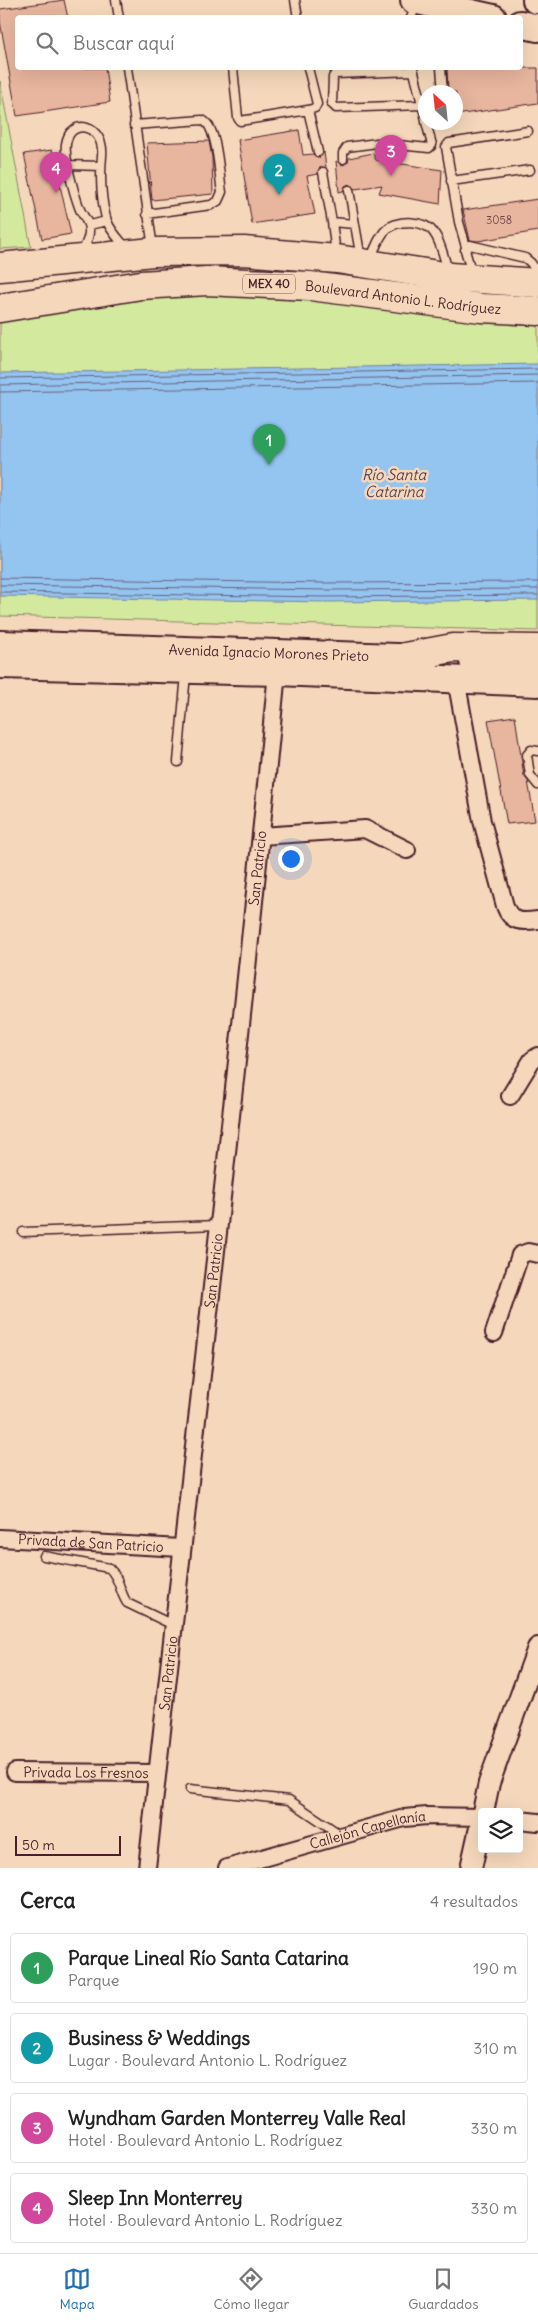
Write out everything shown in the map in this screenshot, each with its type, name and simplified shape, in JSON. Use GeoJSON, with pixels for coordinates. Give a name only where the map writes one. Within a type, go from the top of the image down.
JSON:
{"type":"FeatureCollection","features":[{"type":"Feature","properties":{"kind":"highway","name":"Boulevard Antonio L. Rodríguez"},"geometry":{"type":"LineString","coordinates":[[0,267],[143,253],[244,250],[355,262],[462,278],[538,283]]}},
{"type":"Feature","properties":{"kind":"highway","name":"Boulevard Antonio L. Rodríguez"},"geometry":{"type":"LineString","coordinates":[[0,308],[141,285],[208,281],[310,286],[481,308],[538,311]]}},
{"type":"Feature","properties":{"kind":"highway"},"geometry":{"type":"LineString","coordinates":[[405,657],[453,648],[538,649]]}},
{"type":"Feature","properties":{"kind":"main road"},"geometry":{"type":"LineString","coordinates":[[425,4],[478,15]]}},
{"type":"Feature","properties":{"kind":"main road"},"geometry":{"type":"LineString","coordinates":[[523,25],[538,28]]}},
{"type":"Feature","properties":{"kind":"main road","name":"Avenida Ignacio Morones Prieto"},"geometry":{"type":"LineString","coordinates":[[0,644],[405,657],[538,664]]}},
{"type":"Feature","properties":{"kind":"main road","name":"Avenida Ignacio Morones Prieto"},"geometry":{"type":"LineString","coordinates":[[0,665],[277,672],[538,683]]}},
{"type":"Feature","properties":{"kind":"main road"},"geometry":{"type":"LineString","coordinates":[[498,682],[538,689]]}},
{"type":"Feature","properties":{"kind":"street","name":"San Patricio"},"geometry":{"type":"LineString","coordinates":[[147,1868],[181,1548],[196,1443],[218,1225],[262,836],[277,672]]}},
{"type":"Feature","properties":{"kind":"street"},"geometry":{"type":"LineString","coordinates":[[456,680],[482,821],[505,906],[511,918],[517,921],[538,920]]}},
{"type":"Feature","properties":{"kind":"street"},"geometry":{"type":"LineString","coordinates":[[262,836],[365,828],[408,850]]}},
{"type":"Feature","properties":{"kind":"street"},"geometry":{"type":"LineString","coordinates":[[510,1096],[532,1060],[538,1056]]}},
{"type":"Feature","properties":{"kind":"street"},"geometry":{"type":"LineString","coordinates":[[494,1334],[520,1255],[528,1252],[538,1254]]}},
{"type":"Feature","properties":{"kind":"street","name":"Privada de San Patricio"},"geometry":{"type":"LineString","coordinates":[[0,1538],[181,1548]]}},
{"type":"Feature","properties":{"kind":"street"},"geometry":{"type":"LineString","coordinates":[[484,1808],[488,1783],[538,1648]]}},
{"type":"Feature","properties":{"kind":"street","name":"Privada Los Fresnos"},"geometry":{"type":"LineString","coordinates":[[15,1772],[157,1773]]}},
{"type":"Feature","properties":{"kind":"street","name":"Callejón Capellanía"},"geometry":{"type":"LineString","coordinates":[[227,1868],[247,1864],[404,1818],[427,1816],[478,1818]]}},
{"type":"Feature","properties":{"kind":"street"},"geometry":{"type":"LineString","coordinates":[[523,1820],[538,1822]]}},
{"type":"Feature","properties":{"kind":"street"},"geometry":{"type":"LineString","coordinates":[[471,1868],[478,1836]]}},
{"type":"Feature","properties":{"kind":"lane"},"geometry":{"type":"LineString","coordinates":[[116,0],[118,15]]}},
{"type":"Feature","properties":{"kind":"lane"},"geometry":{"type":"LineString","coordinates":[[295,0],[298,15]]}},
{"type":"Feature","properties":{"kind":"lane"},"geometry":{"type":"LineString","coordinates":[[414,15],[425,4]]}},
{"type":"Feature","properties":{"kind":"lane"},"geometry":{"type":"LineString","coordinates":[[127,70],[147,214],[143,253]]}},
{"type":"Feature","properties":{"kind":"lane"},"geometry":{"type":"LineString","coordinates":[[233,70],[238,118],[240,121],[315,108],[317,104],[308,70]]}},
{"type":"Feature","properties":{"kind":"lane"},"geometry":{"type":"LineString","coordinates":[[397,70],[335,74],[332,77],[332,104],[336,108],[418,105]]}},
{"type":"Feature","properties":{"kind":"lane"},"geometry":{"type":"LineString","coordinates":[[413,70],[418,89]]}},
{"type":"Feature","properties":{"kind":"lane"},"geometry":{"type":"LineString","coordinates":[[441,70],[442,85]]}},
{"type":"Feature","properties":{"kind":"lane"},"geometry":{"type":"LineString","coordinates":[[308,110],[318,152]]}},
{"type":"Feature","properties":{"kind":"lane"},"geometry":{"type":"LineString","coordinates":[[134,125],[202,120],[208,122],[213,132],[222,192],[218,201],[211,206],[147,214]]}},
{"type":"Feature","properties":{"kind":"lane"},"geometry":{"type":"LineString","coordinates":[[80,260],[90,232],[89,225],[78,206],[68,165],[66,140],[75,129],[82,128],[92,130],[100,137],[103,150],[101,166],[107,222],[143,253]]}},
{"type":"Feature","properties":{"kind":"lane"},"geometry":{"type":"LineString","coordinates":[[343,159],[343,153],[348,147],[377,143],[429,148],[432,145],[428,130]]}},
{"type":"Feature","properties":{"kind":"lane"},"geometry":{"type":"LineString","coordinates":[[462,278],[466,246],[445,150],[449,143],[528,131]]}},
{"type":"Feature","properties":{"kind":"lane"},"geometry":{"type":"LineString","coordinates":[[68,165],[101,166]]}},
{"type":"Feature","properties":{"kind":"lane"},"geometry":{"type":"LineString","coordinates":[[451,181],[530,170]]}},
{"type":"Feature","properties":{"kind":"lane"},"geometry":{"type":"LineString","coordinates":[[323,172],[332,222],[355,262]]}},
{"type":"Feature","properties":{"kind":"lane"},"geometry":{"type":"LineString","coordinates":[[349,190],[354,224],[355,262]]}},
{"type":"Feature","properties":{"kind":"lane"},"geometry":{"type":"LineString","coordinates":[[89,225],[107,222]]}},
{"type":"Feature","properties":{"kind":"lane"},"geometry":{"type":"LineString","coordinates":[[332,222],[354,224]]}},
{"type":"Feature","properties":{"kind":"lane"},"geometry":{"type":"LineString","coordinates":[[355,262],[386,229],[393,225],[414,223],[424,225],[434,232],[462,278]]}},
{"type":"Feature","properties":{"kind":"lane"},"geometry":{"type":"LineString","coordinates":[[466,246],[470,245],[525,258],[531,263],[538,274]]}},
{"type":"Feature","properties":{"kind":"lane"},"geometry":{"type":"LineString","coordinates":[[178,762],[185,670]]}},
{"type":"Feature","properties":{"kind":"lane"},"geometry":{"type":"LineString","coordinates":[[538,751],[531,750],[527,755],[530,776],[538,785]]}},
{"type":"Feature","properties":{"kind":"lane"},"geometry":{"type":"LineString","coordinates":[[23,1232],[218,1225]]}},
{"type":"Feature","properties":{"kind":"lane"},"geometry":{"type":"LineString","coordinates":[[44,1556],[109,1568],[116,1573],[123,1597],[127,1603],[173,1625]]}},
{"type":"Feature","properties":{"kind":"lane"},"geometry":{"type":"LineString","coordinates":[[190,1789],[289,1800],[341,1836]]}},
{"type":"Feature","properties":{"kind":"green space"},"geometry":{"type":"Polygon","coordinates":[[[0,81],[31,247],[0,249],[0,81]]]}},
{"type":"Feature","properties":{"kind":"green space","name":"Río Santa Catarina"},"geometry":{"type":"Polygon","coordinates":[[[194,283],[538,314],[538,631],[0,616],[0,309],[194,283]]]}},
{"type":"Feature","properties":{"kind":"water","name":"Río Santa Catarina"},"geometry":{"type":"Polygon","coordinates":[[[538,364],[538,600],[325,602],[0,596],[0,373],[538,364]]]}},
{"type":"Feature","properties":{"kind":"building"},"geometry":{"type":"Polygon","coordinates":[[[64,0],[67,15],[15,15],[15,70],[105,70],[110,102],[17,116],[0,21],[0,9],[64,0]]]}},
{"type":"Feature","properties":{"kind":"building"},"geometry":{"type":"Polygon","coordinates":[[[523,68],[538,68],[538,103],[463,114],[463,85],[448,85],[447,70],[523,70],[523,68]]]}},
{"type":"Feature","properties":{"kind":"building"},"geometry":{"type":"Polygon","coordinates":[[[299,130],[303,155],[313,154],[319,158],[324,152],[326,168],[322,167],[318,174],[307,176],[315,214],[252,224],[238,140],[299,130]]]}},
{"type":"Feature","properties":{"kind":"building"},"geometry":{"type":"Polygon","coordinates":[[[209,141],[212,157],[213,194],[152,200],[147,143],[209,141]]]}},
{"type":"Feature","properties":{"kind":"building"},"geometry":{"type":"Polygon","coordinates":[[[52,150],[71,234],[42,239],[24,154],[52,150]]]}},
{"type":"Feature","properties":{"kind":"building"},"geometry":{"type":"Polygon","coordinates":[[[373,153],[376,160],[442,170],[440,204],[379,193],[382,185],[355,189],[349,184],[345,186],[343,191],[339,192],[336,161],[343,165],[348,162],[349,158],[373,153]]]}},
{"type":"Feature","properties":{"kind":"building"},"geometry":{"type":"Polygon","coordinates":[[[538,199],[538,231],[478,241],[470,240],[463,210],[538,199]]]}},
{"type":"Feature","properties":{"kind":"building"},"geometry":{"type":"Polygon","coordinates":[[[515,716],[524,776],[528,781],[535,821],[507,824],[488,720],[515,716]]]}},
{"type":"Feature","properties":{"kind":"place","name":"Wyndham Garden Monterrey Valle Real"},"geometry":{"type":"Point","coordinates":[391,176]}},
{"type":"Feature","properties":{"kind":"place","name":"Sleep Inn Monterrey"},"geometry":{"type":"Point","coordinates":[56,193]}},
{"type":"Feature","properties":{"kind":"place","name":"Business & Weddings"},"geometry":{"type":"Point","coordinates":[279,195]}},
{"type":"Feature","properties":{"kind":"place","name":"Parque Lineal Río Santa Catarina"},"geometry":{"type":"Point","coordinates":[269,465]}}]}
